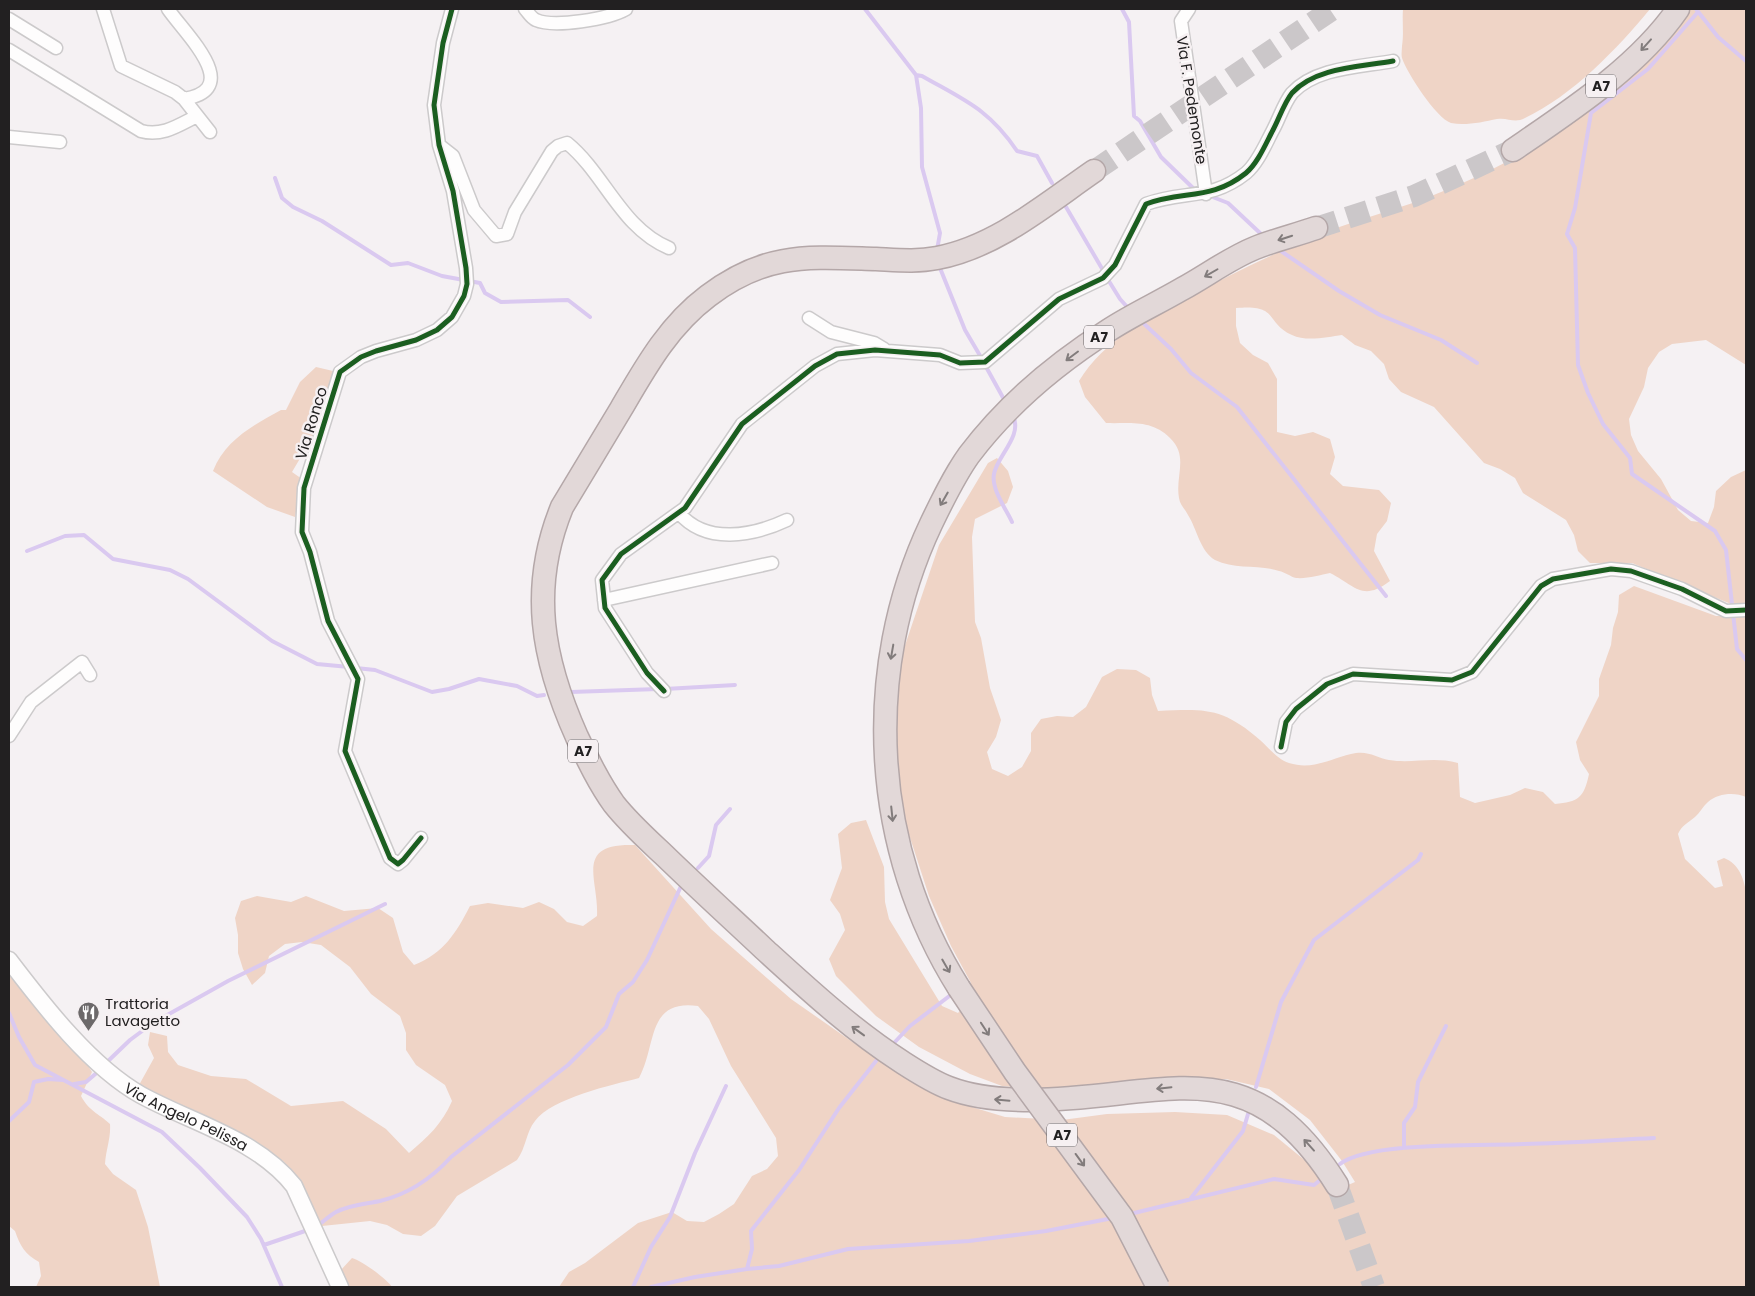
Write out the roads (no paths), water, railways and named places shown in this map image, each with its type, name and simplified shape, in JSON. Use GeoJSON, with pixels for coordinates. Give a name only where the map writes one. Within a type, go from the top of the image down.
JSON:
{"type":"FeatureCollection","features":[{"type":"Feature","properties":{"kind":"highway","name":"A7"},"geometry":{"type":"LineString","coordinates":[[1513,150],[1585,101],[1640,52],[1678,9]]}},
{"type":"Feature","properties":{"kind":"highway","name":"A7"},"geometry":{"type":"LineString","coordinates":[[1094,171],[1008,229],[970,249],[936,258],[914,261],[817,257],[777,262],[728,283],[695,308],[670,332],[656,350],[562,507],[550,547],[543,588],[542,611],[548,658],[559,695],[580,743],[600,783],[616,806],[682,872],[803,984],[844,1021],[884,1050],[948,1088],[985,1098],[1051,1100],[1172,1087],[1198,1087],[1229,1093],[1272,1111],[1311,1147],[1337,1184]]}},
{"type":"Feature","properties":{"kind":"highway","name":"A7"},"geometry":{"type":"LineString","coordinates":[[1158,1287],[1122,1217],[1015,1072],[959,988],[933,944],[907,879],[893,824],[884,716],[894,637],[918,551],[939,508],[968,457],[1016,404],[1085,346],[1122,323],[1253,249],[1316,228]]}},
{"type":"Feature","properties":{"kind":"street"},"geometry":{"type":"LineString","coordinates":[[103,9],[121,66],[175,92],[184,100],[210,132]]}},
{"type":"Feature","properties":{"kind":"street"},"geometry":{"type":"LineString","coordinates":[[168,9],[208,62],[212,76],[211,86],[206,92],[184,100]]}},
{"type":"Feature","properties":{"kind":"street","name":"Via Ronco"},"geometry":{"type":"LineString","coordinates":[[420,838],[398,864],[390,858],[344,751],[358,678],[328,621],[310,552],[302,532],[304,488],[340,372],[369,354],[416,340],[437,330],[452,317],[461,305],[467,284],[466,268],[453,191],[440,145],[434,105],[444,43],[452,9]]}},
{"type":"Feature","properties":{"kind":"street"},"geometry":{"type":"LineString","coordinates":[[525,9],[534,19],[552,24],[616,14],[626,9]]}},
{"type":"Feature","properties":{"kind":"street","name":"Via F. Pedemonte"},"geometry":{"type":"LineString","coordinates":[[1190,9],[1181,22],[1182,40],[1206,194]]}},
{"type":"Feature","properties":{"kind":"street"},"geometry":{"type":"LineString","coordinates":[[9,19],[56,48]]}},
{"type":"Feature","properties":{"kind":"street"},"geometry":{"type":"LineString","coordinates":[[9,50],[142,131],[153,134],[160,133],[197,116]]}},
{"type":"Feature","properties":{"kind":"street"},"geometry":{"type":"LineString","coordinates":[[664,691],[647,673],[605,608],[602,580],[621,554],[685,508],[742,424],[808,372],[837,354],[874,350],[940,355],[960,363],[985,362],[1059,299],[1103,278],[1114,265],[1146,204],[1164,198],[1206,194],[1227,186],[1249,171],[1291,94],[1300,86],[1328,72],[1393,61]]}},
{"type":"Feature","properties":{"kind":"street"},"geometry":{"type":"LineString","coordinates":[[9,137],[60,142]]}},
{"type":"Feature","properties":{"kind":"street"},"geometry":{"type":"LineString","coordinates":[[440,145],[453,156],[474,210],[496,236],[507,234],[515,212],[552,151],[558,146],[567,143],[581,155],[625,215],[656,242],[669,248]]}},
{"type":"Feature","properties":{"kind":"street"},"geometry":{"type":"LineString","coordinates":[[809,318],[830,332],[874,343],[886,351]]}},
{"type":"Feature","properties":{"kind":"street"},"geometry":{"type":"LineString","coordinates":[[680,512],[695,528],[708,534],[747,534],[768,530],[788,520]]}},
{"type":"Feature","properties":{"kind":"street"},"geometry":{"type":"LineString","coordinates":[[604,600],[772,563]]}},
{"type":"Feature","properties":{"kind":"street"},"geometry":{"type":"LineString","coordinates":[[1281,747],[1286,722],[1296,709],[1327,684],[1344,677],[1353,674],[1452,680],[1472,672],[1541,586],[1553,579],[1611,569],[1631,571],[1682,589],[1726,611],[1746,610]]}},
{"type":"Feature","properties":{"kind":"street"},"geometry":{"type":"LineString","coordinates":[[9,736],[31,702],[82,662],[90,675]]}},
{"type":"Feature","properties":{"kind":"street","name":"Via Angelo Pelissa"},"geometry":{"type":"LineString","coordinates":[[9,960],[75,1040],[106,1072],[141,1095],[206,1125],[254,1152],[284,1173],[294,1186],[340,1287]]}},
{"type":"Feature","properties":{"kind":"waterway"},"geometry":{"type":"LineString","coordinates":[[865,9],[916,75],[921,108],[922,167],[940,233],[937,250]]}},
{"type":"Feature","properties":{"kind":"waterway"},"geometry":{"type":"LineString","coordinates":[[1122,9],[1129,22],[1134,116],[1140,121],[1161,157],[1194,189]]}},
{"type":"Feature","properties":{"kind":"waterway"},"geometry":{"type":"LineString","coordinates":[[1696,9],[1718,37],[1746,61]]}},
{"type":"Feature","properties":{"kind":"waterway"},"geometry":{"type":"LineString","coordinates":[[1698,12],[1648,69],[1591,113],[1575,208],[1567,234],[1575,248],[1578,365],[1588,393],[1603,424],[1630,458],[1632,474],[1715,531],[1726,550],[1737,649],[1746,660]]}},
{"type":"Feature","properties":{"kind":"waterway"},"geometry":{"type":"LineString","coordinates":[[916,75],[922,76],[951,92],[986,115],[1007,137],[1017,151],[1037,156],[1052,183]]}},
{"type":"Feature","properties":{"kind":"waterway"},"geometry":{"type":"LineString","coordinates":[[275,178],[282,198],[293,207],[322,221],[391,265],[408,263],[442,276],[480,283],[485,293],[501,302],[568,300],[590,317]]}},
{"type":"Feature","properties":{"kind":"waterway"},"geometry":{"type":"LineString","coordinates":[[1210,196],[1228,203],[1260,233]]}},
{"type":"Feature","properties":{"kind":"waterway"},"geometry":{"type":"LineString","coordinates":[[1066,207],[1104,272]]}},
{"type":"Feature","properties":{"kind":"waterway"},"geometry":{"type":"LineString","coordinates":[[1278,249],[1339,291],[1380,315],[1441,340],[1477,363]]}},
{"type":"Feature","properties":{"kind":"waterway"},"geometry":{"type":"LineString","coordinates":[[940,268],[965,330],[982,359]]}},
{"type":"Feature","properties":{"kind":"waterway"},"geometry":{"type":"LineString","coordinates":[[1107,278],[1120,299],[1129,309]]}},
{"type":"Feature","properties":{"kind":"waterway"},"geometry":{"type":"LineString","coordinates":[[1141,321],[1171,349],[1191,373],[1237,407],[1386,596]]}},
{"type":"Feature","properties":{"kind":"waterway"},"geometry":{"type":"LineString","coordinates":[[985,365],[1006,403]]}},
{"type":"Feature","properties":{"kind":"waterway"},"geometry":{"type":"LineString","coordinates":[[1012,522],[997,492],[994,474],[1015,431],[1013,416]]}},
{"type":"Feature","properties":{"kind":"waterway"},"geometry":{"type":"LineString","coordinates":[[27,551],[65,536],[84,535],[113,559],[170,570],[188,579],[272,641],[317,664],[349,667]]}},
{"type":"Feature","properties":{"kind":"waterway"},"geometry":{"type":"LineString","coordinates":[[356,668],[375,670],[432,692],[449,689],[479,679],[517,686],[537,696],[544,695]]}},
{"type":"Feature","properties":{"kind":"waterway"},"geometry":{"type":"LineString","coordinates":[[665,689],[735,685]]}},
{"type":"Feature","properties":{"kind":"waterway"},"geometry":{"type":"LineString","coordinates":[[571,692],[658,689]]}},
{"type":"Feature","properties":{"kind":"waterway"},"geometry":{"type":"LineString","coordinates":[[698,868],[709,856],[716,825],[730,809]]}},
{"type":"Feature","properties":{"kind":"waterway"},"geometry":{"type":"LineString","coordinates":[[1256,1087],[1281,1002],[1314,940],[1418,860],[1421,854]]}},
{"type":"Feature","properties":{"kind":"waterway"},"geometry":{"type":"LineString","coordinates":[[317,1226],[341,1210],[391,1198],[410,1190],[436,1172],[451,1157],[568,1065],[606,1027],[619,994],[633,982],[647,960],[682,884]]}},
{"type":"Feature","properties":{"kind":"waterway"},"geometry":{"type":"LineString","coordinates":[[106,1063],[130,1040],[153,1023],[228,981],[385,904]]}},
{"type":"Feature","properties":{"kind":"waterway"},"geometry":{"type":"LineString","coordinates":[[893,1044],[910,1026],[952,994]]}},
{"type":"Feature","properties":{"kind":"waterway"},"geometry":{"type":"LineString","coordinates":[[9,1013],[19,1037],[35,1065],[162,1132],[200,1168],[247,1217],[261,1239],[282,1287]]}},
{"type":"Feature","properties":{"kind":"waterway"},"geometry":{"type":"LineString","coordinates":[[1404,1147],[1404,1123],[1415,1107],[1418,1082],[1446,1026]]}},
{"type":"Feature","properties":{"kind":"waterway"},"geometry":{"type":"LineString","coordinates":[[747,1269],[752,1249],[751,1231],[799,1170],[839,1108],[876,1061]]}},
{"type":"Feature","properties":{"kind":"waterway"},"geometry":{"type":"LineString","coordinates":[[74,1084],[86,1082],[100,1070]]}},
{"type":"Feature","properties":{"kind":"waterway"},"geometry":{"type":"LineString","coordinates":[[9,1121],[29,1102],[34,1082],[48,1079],[63,1080]]}},
{"type":"Feature","properties":{"kind":"waterway"},"geometry":{"type":"LineString","coordinates":[[633,1287],[651,1247],[670,1217],[695,1153],[726,1086]]}},
{"type":"Feature","properties":{"kind":"waterway"},"geometry":{"type":"LineString","coordinates":[[1191,1198],[1243,1131],[1248,1114]]}},
{"type":"Feature","properties":{"kind":"waterway"},"geometry":{"type":"LineString","coordinates":[[1340,1164],[1375,1151],[1400,1148],[1654,1138]]}},
{"type":"Feature","properties":{"kind":"waterway"},"geometry":{"type":"LineString","coordinates":[[1130,1214],[1274,1179],[1314,1185],[1319,1181]]}},
{"type":"Feature","properties":{"kind":"waterway"},"geometry":{"type":"LineString","coordinates":[[651,1287],[695,1277],[779,1266],[848,1249],[969,1241],[1046,1231],[1113,1218]]}},
{"type":"Feature","properties":{"kind":"waterway"},"geometry":{"type":"LineString","coordinates":[[264,1245],[308,1230]]}},
{"type":"Feature","properties":{"kind":"tunnel"},"geometry":{"type":"LineString","coordinates":[[1094,171],[1333,9]]}},
{"type":"Feature","properties":{"kind":"tunnel"},"geometry":{"type":"LineString","coordinates":[[1316,228],[1414,196],[1513,150]]}},
{"type":"Feature","properties":{"kind":"tunnel"},"geometry":{"type":"LineString","coordinates":[[1337,1185],[1374,1287]]}},
{"type":"Feature","properties":{"kind":"place","name":"Trattoria Lavagetto"},"geometry":{"type":"Point","coordinates":[89,1031]}}]}
